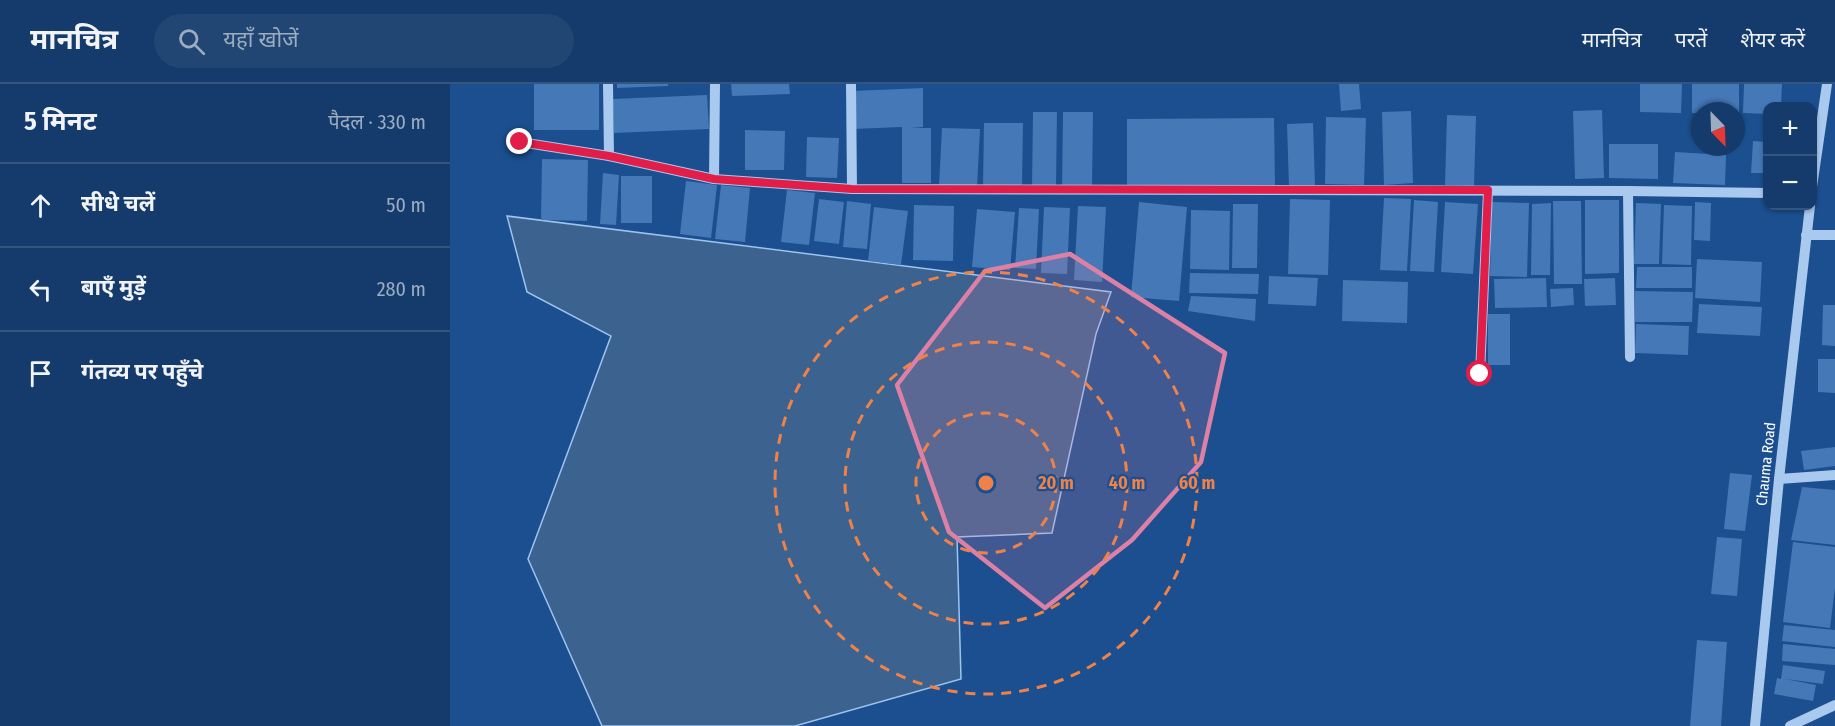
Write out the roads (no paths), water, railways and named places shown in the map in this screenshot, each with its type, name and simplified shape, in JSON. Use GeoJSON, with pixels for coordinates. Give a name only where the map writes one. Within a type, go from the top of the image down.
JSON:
{"type":"FeatureCollection","features":[{"type":"Feature","properties":{"kind":"street"},"geometry":{"type":"LineString","coordinates":[[608,84],[609,156]]}},
{"type":"Feature","properties":{"kind":"street"},"geometry":{"type":"LineString","coordinates":[[714,179],[715,84]]}},
{"type":"Feature","properties":{"kind":"street"},"geometry":{"type":"LineString","coordinates":[[851,84],[852,189]]}},
{"type":"Feature","properties":{"kind":"street"},"geometry":{"type":"LineString","coordinates":[[1817,156],[1827,84]]}},
{"type":"Feature","properties":{"kind":"street"},"geometry":{"type":"LineString","coordinates":[[520,142],[609,156],[714,179],[852,189],[1488,190],[1763,194]]}},
{"type":"Feature","properties":{"kind":"street"},"geometry":{"type":"LineString","coordinates":[[1480,374],[1488,190]]}},
{"type":"Feature","properties":{"kind":"street"},"geometry":{"type":"LineString","coordinates":[[1628,191],[1630,357]]}},
{"type":"Feature","properties":{"kind":"street","name":"Chauma Road"},"geometry":{"type":"LineString","coordinates":[[1755,726],[1779,479],[1809,210]]}},
{"type":"Feature","properties":{"kind":"street"},"geometry":{"type":"LineString","coordinates":[[1806,235],[1835,235]]}},
{"type":"Feature","properties":{"kind":"street"},"geometry":{"type":"LineString","coordinates":[[1779,479],[1835,475]]}},
{"type":"Feature","properties":{"kind":"street"},"geometry":{"type":"LineString","coordinates":[[1790,726],[1835,705]]}},
{"type":"Feature","properties":{"kind":"water"},"geometry":{"type":"Polygon","coordinates":[[[507,216],[1111,292],[1096,334],[1052,533],[957,537],[961,679],[795,726],[602,726],[528,559],[611,336],[527,292],[507,216]]]}}]}
